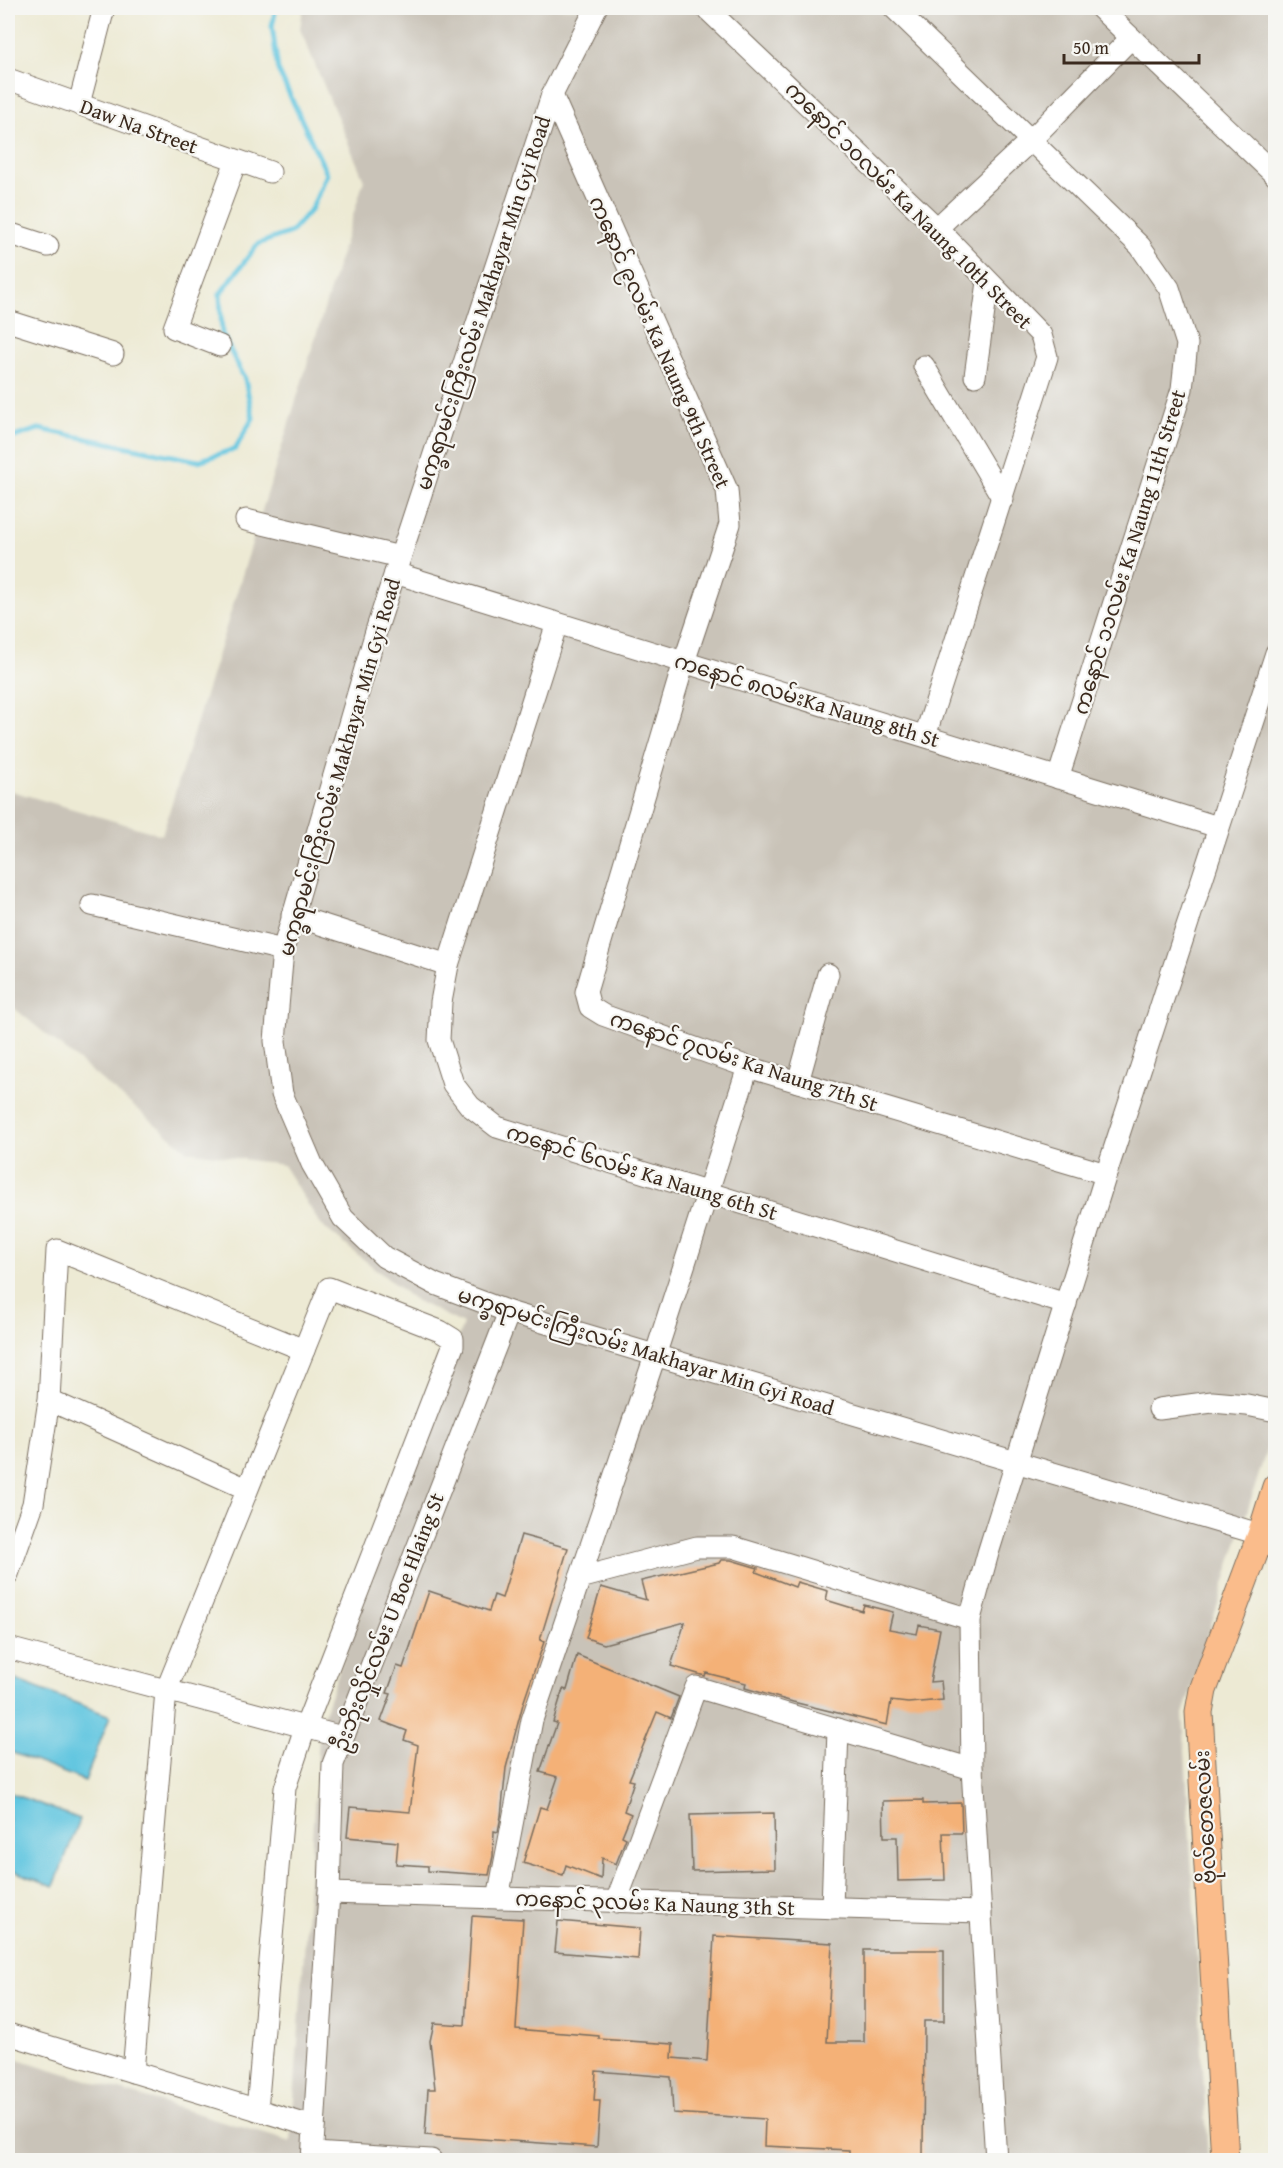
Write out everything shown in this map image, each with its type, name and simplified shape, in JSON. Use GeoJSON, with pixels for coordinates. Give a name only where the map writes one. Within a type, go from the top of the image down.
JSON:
{"type":"FeatureCollection","features":[{"type":"Feature","properties":{"kind":"main road","name":"ဗိုလ်တေဇလမ်း"},"geometry":{"type":"LineString","coordinates":[[1225,2160],[1199,1712],[1203,1690],[1268,1537],[1275,1487]]}},
{"type":"Feature","properties":{"kind":"street"},"geometry":{"type":"LineString","coordinates":[[79,104],[104,8]]}},
{"type":"Feature","properties":{"kind":"street","name":"မက္ခရာမင်းကြီးလမ်း Makhayar Min Gyi Road"},"geometry":{"type":"LineString","coordinates":[[596,8],[552,95],[373,640],[283,950],[275,1041],[282,1094],[312,1164],[343,1218],[384,1257],[435,1284],[509,1312],[1268,1537]]}},
{"type":"Feature","properties":{"kind":"street","name":"ကနောင် ၁၀လမ်း Ka Naung 10th Street"},"geometry":{"type":"LineString","coordinates":[[706,8],[937,228],[1041,335],[1047,357],[925,736]]}},
{"type":"Feature","properties":{"kind":"street","name":"ကနောင် ၁၁လမ်း Ka Naung 11th Street"},"geometry":{"type":"LineString","coordinates":[[894,8],[1140,246],[1169,288],[1187,344],[1182,389],[1058,778]]}},
{"type":"Feature","properties":{"kind":"street"},"geometry":{"type":"LineString","coordinates":[[1100,8],[1275,176]]}},
{"type":"Feature","properties":{"kind":"street"},"geometry":{"type":"LineString","coordinates":[[937,228],[1030,141],[1131,38]]}},
{"type":"Feature","properties":{"kind":"street","name":"Daw Na Street"},"geometry":{"type":"LineString","coordinates":[[8,78],[270,172]]}},
{"type":"Feature","properties":{"kind":"street","name":"ကနောင် ၉လမ်း Ka Naung 9th Street"},"geometry":{"type":"LineString","coordinates":[[552,95],[727,489],[730,524],[684,662]]}},
{"type":"Feature","properties":{"kind":"street"},"geometry":{"type":"LineString","coordinates":[[220,346],[174,328],[236,160]]}},
{"type":"Feature","properties":{"kind":"street"},"geometry":{"type":"LineString","coordinates":[[8,233],[48,246]]}},
{"type":"Feature","properties":{"kind":"street"},"geometry":{"type":"LineString","coordinates":[[975,376],[988,282]]}},
{"type":"Feature","properties":{"kind":"street"},"geometry":{"type":"LineString","coordinates":[[8,321],[113,354]]}},
{"type":"Feature","properties":{"kind":"street"},"geometry":{"type":"LineString","coordinates":[[924,366],[1003,499]]}},
{"type":"Feature","properties":{"kind":"street","name":"ကနောင် ၈လမ်းKa Naung 8th St"},"geometry":{"type":"LineString","coordinates":[[246,520],[398,565],[557,623],[1218,827]]}},
{"type":"Feature","properties":{"kind":"street","name":"ကနောင် ၆လမ်း Ka Naung 6th St"},"geometry":{"type":"LineString","coordinates":[[557,623],[448,965],[441,1002],[438,1040],[453,1084],[470,1106],[497,1127],[1066,1304]]}},
{"type":"Feature","properties":{"kind":"street"},"geometry":{"type":"LineString","coordinates":[[996,2160],[972,1769],[970,1619],[988,1553],[1106,1174],[1275,653]]}},
{"type":"Feature","properties":{"kind":"street","name":"ကနောင် ၇လမ်း Ka Naung 7th St"},"geometry":{"type":"LineString","coordinates":[[684,662],[586,992],[590,1007],[603,1015],[748,1067],[1106,1174]]}},
{"type":"Feature","properties":{"kind":"street"},"geometry":{"type":"LineString","coordinates":[[92,904],[283,950]]}},
{"type":"Feature","properties":{"kind":"street"},"geometry":{"type":"LineString","coordinates":[[292,915],[448,965]]}},
{"type":"Feature","properties":{"kind":"street"},"geometry":{"type":"LineString","coordinates":[[798,1082],[828,975]]}},
{"type":"Feature","properties":{"kind":"street"},"geometry":{"type":"LineString","coordinates":[[498,1898],[532,1720],[656,1356],[748,1067]]}},
{"type":"Feature","properties":{"kind":"street"},"geometry":{"type":"LineString","coordinates":[[8,1574],[33,1504],[48,1400],[57,1250],[304,1350]]}},
{"type":"Feature","properties":{"kind":"street"},"geometry":{"type":"LineString","coordinates":[[133,2072],[166,1691],[329,1288],[440,1330],[453,1339],[453,1346],[305,1728],[285,1788],[257,2110]]}},
{"type":"Feature","properties":{"kind":"street","name":"ဦးဘိုးလှိုင်လမ်း U Boe Hlaing St"},"geometry":{"type":"LineString","coordinates":[[312,2157],[329,1893],[333,1764],[509,1312]]}},
{"type":"Feature","properties":{"kind":"street"},"geometry":{"type":"LineString","coordinates":[[48,1400],[247,1489]]}},
{"type":"Feature","properties":{"kind":"street"},"geometry":{"type":"LineString","coordinates":[[1159,1409],[1212,1402],[1275,1411]]}},
{"type":"Feature","properties":{"kind":"street"},"geometry":{"type":"LineString","coordinates":[[580,1578],[697,1547],[733,1547],[970,1619]]}},
{"type":"Feature","properties":{"kind":"street"},"geometry":{"type":"LineString","coordinates":[[8,1648],[342,1737]]}},
{"type":"Feature","properties":{"kind":"street"},"geometry":{"type":"LineString","coordinates":[[616,1902],[696,1687],[972,1769]]}},
{"type":"Feature","properties":{"kind":"street"},"geometry":{"type":"LineString","coordinates":[[832,1908],[838,1729]]}},
{"type":"Feature","properties":{"kind":"street","name":"ကနောင် ၃လမ်း Ka Naung 3th St"},"geometry":{"type":"LineString","coordinates":[[329,1893],[981,1912]]}},
{"type":"Feature","properties":{"kind":"street"},"geometry":{"type":"LineString","coordinates":[[8,2034],[314,2127]]}},
{"type":"Feature","properties":{"kind":"street"},"geometry":{"type":"LineString","coordinates":[[312,2157],[431,2160]]}},
{"type":"Feature","properties":{"kind":"shaded area"},"geometry":{"type":"Polygon","coordinates":[[[303,8],[1275,8],[1276,1420],[1183,1714],[1208,2160],[8,2160],[8,2056],[291,2142],[320,1724],[463,1324],[413,1299],[321,1225],[283,1165],[188,1151],[8,1003],[8,790],[162,835],[364,180],[300,29],[303,8]]]}},
{"type":"Feature","properties":{"kind":"water"},"geometry":{"type":"Polygon","coordinates":[[[8,1677],[110,1716],[85,1781],[8,1751],[8,1677]]]}},
{"type":"Feature","properties":{"kind":"water"},"geometry":{"type":"Polygon","coordinates":[[[8,1792],[80,1819],[54,1886],[8,1869],[8,1792]]]}},
{"type":"Feature","properties":{"kind":"building"},"geometry":{"type":"Polygon","coordinates":[[[521,1535],[568,1548],[540,1640],[544,1642],[523,1704],[506,1768],[501,1816],[498,1832],[494,1831],[493,1856],[489,1875],[428,1871],[428,1866],[396,1864],[398,1842],[347,1837],[350,1807],[410,1812],[418,1745],[404,1740],[407,1731],[381,1721],[391,1694],[387,1693],[397,1666],[403,1668],[429,1591],[489,1611],[494,1595],[502,1598],[521,1535]]]}},
{"type":"Feature","properties":{"kind":"building"},"geometry":{"type":"Polygon","coordinates":[[[721,1560],[731,1560],[758,1568],[756,1572],[795,1587],[797,1582],[828,1591],[826,1600],[862,1611],[864,1605],[893,1612],[889,1629],[917,1634],[919,1625],[940,1629],[930,1682],[941,1681],[943,1700],[908,1703],[891,1701],[887,1725],[745,1688],[746,1683],[706,1673],[705,1676],[671,1666],[685,1622],[604,1644],[586,1638],[601,1587],[646,1600],[641,1581],[719,1563],[721,1560]]]}},
{"type":"Feature","properties":{"kind":"building"},"geometry":{"type":"Polygon","coordinates":[[[577,1655],[679,1697],[671,1718],[657,1712],[629,1780],[634,1781],[624,1811],[631,1814],[622,1836],[626,1838],[616,1864],[602,1858],[601,1879],[566,1865],[563,1875],[523,1863],[540,1807],[547,1809],[558,1777],[540,1772],[557,1723],[553,1722],[563,1689],[567,1690],[577,1655]]]}},
{"type":"Feature","properties":{"kind":"building"},"geometry":{"type":"Polygon","coordinates":[[[923,1800],[923,1804],[961,1803],[962,1833],[943,1833],[945,1880],[898,1881],[897,1837],[884,1837],[883,1801],[923,1800]]]}},
{"type":"Feature","properties":{"kind":"building"},"geometry":{"type":"Polygon","coordinates":[[[774,1813],[775,1869],[692,1871],[690,1815],[774,1813]]]}},
{"type":"Feature","properties":{"kind":"building"},"geometry":{"type":"Polygon","coordinates":[[[472,1916],[523,1919],[516,2029],[599,2036],[599,2039],[673,2044],[672,2058],[707,2061],[714,1936],[832,1943],[827,2042],[864,2042],[864,1950],[944,1950],[944,2021],[924,2021],[923,2157],[849,2156],[849,2150],[764,2146],[765,2119],[673,2113],[671,2077],[596,2071],[594,2101],[600,2101],[597,2147],[425,2135],[428,2089],[435,2089],[430,2041],[434,2023],[465,2025],[472,1916]]]}},
{"type":"Feature","properties":{"kind":"building"},"geometry":{"type":"Polygon","coordinates":[[[558,1921],[640,1928],[638,1959],[555,1952],[558,1921]]]}},
{"type":"Feature","properties":{"kind":"waterway"},"geometry":{"type":"LineString","coordinates":[[8,439],[39,429],[198,461],[235,449],[253,418],[245,379],[222,334],[220,294],[258,244],[291,232],[312,208],[327,174],[278,70],[272,26],[276,8]]}}]}
